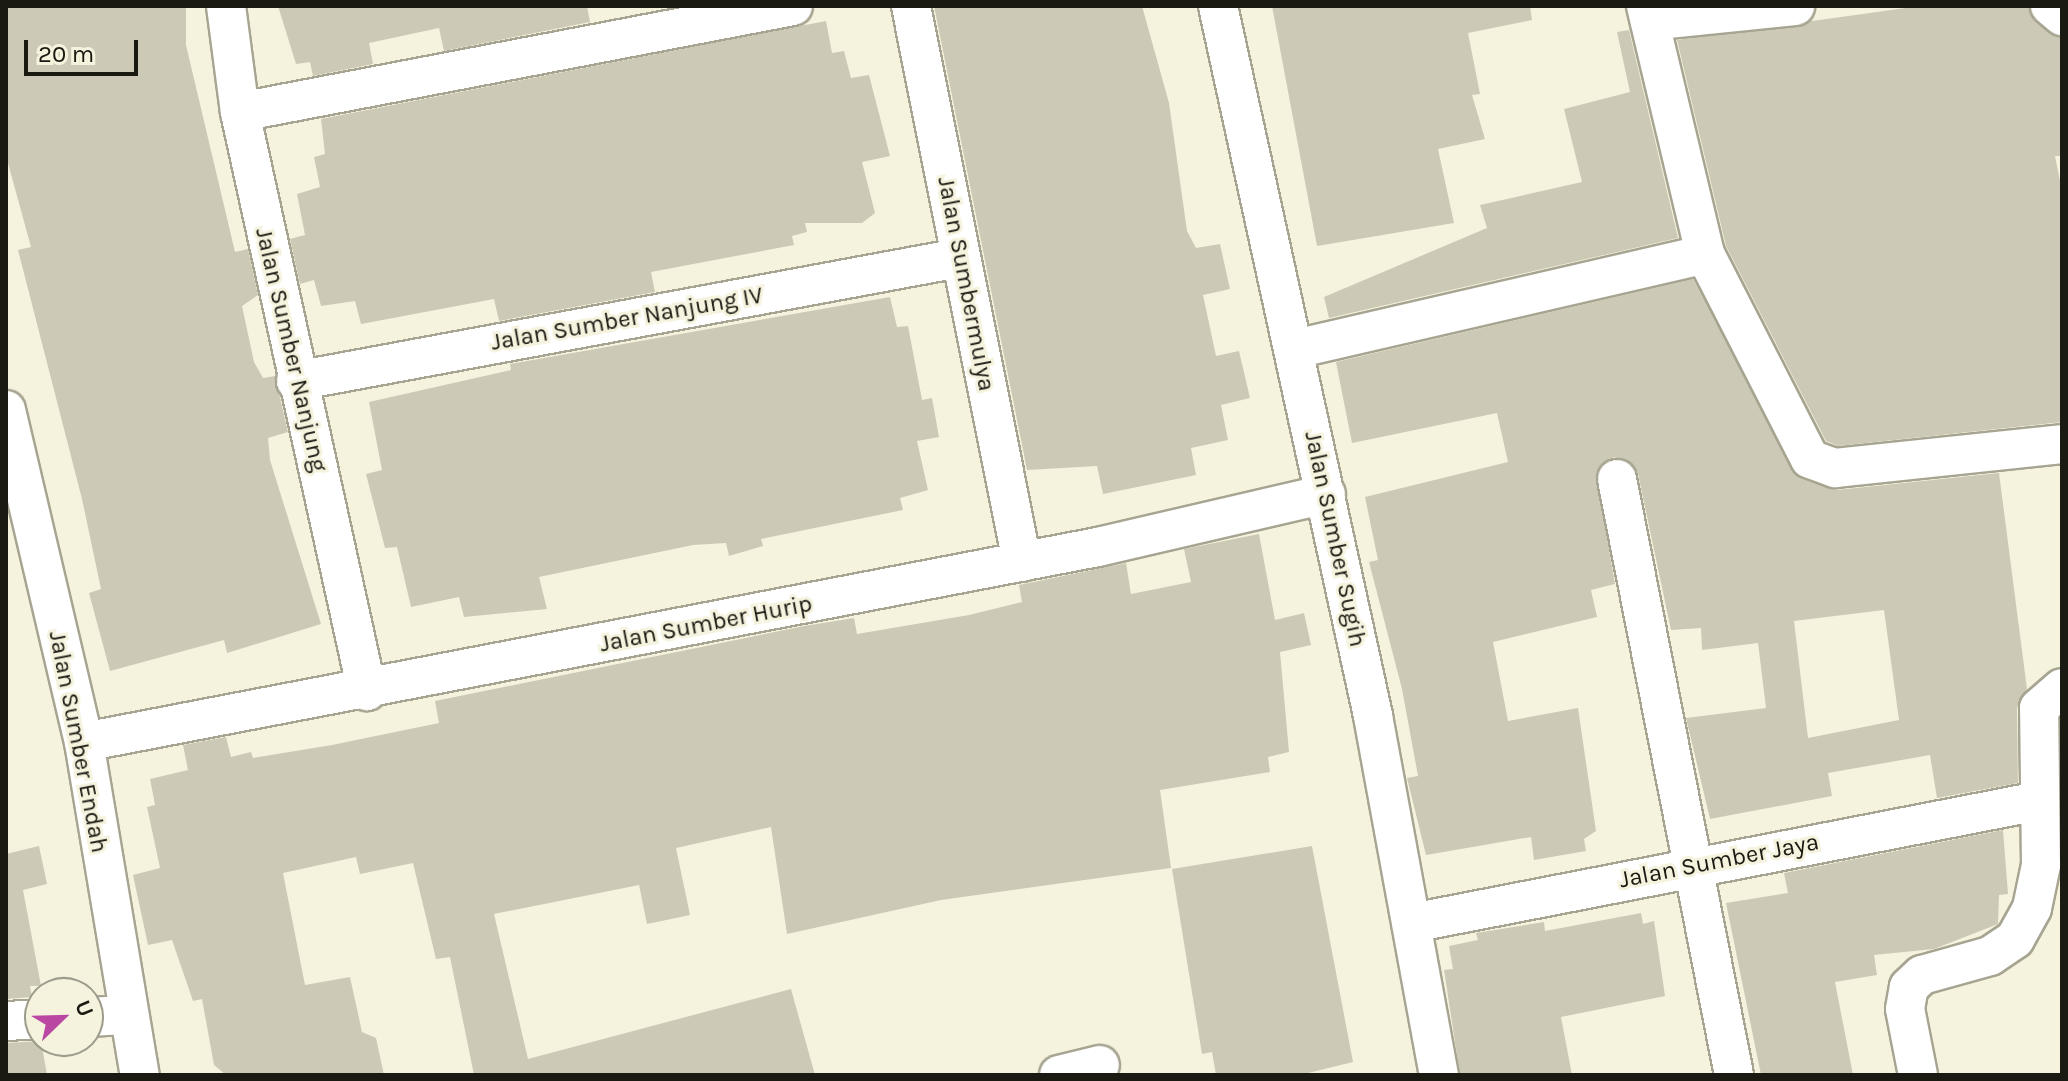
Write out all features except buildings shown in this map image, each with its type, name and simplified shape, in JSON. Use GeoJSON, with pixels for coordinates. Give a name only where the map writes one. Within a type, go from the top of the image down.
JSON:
{"type":"FeatureCollection","features":[{"type":"Feature","properties":{"kind":"street","name":"Jalan Sumber Nanjung"},"geometry":{"type":"LineString","coordinates":[[226,6],[240,112],[296,381],[367,691]]}},
{"type":"Feature","properties":{"kind":"street"},"geometry":{"type":"LineString","coordinates":[[240,112],[793,6]]}},
{"type":"Feature","properties":{"kind":"street","name":"Jalan Sumbermulya"},"geometry":{"type":"LineString","coordinates":[[911,6],[1022,562]]}},
{"type":"Feature","properties":{"kind":"street","name":"Jalan Sumber Sugih"},"geometry":{"type":"LineString","coordinates":[[1218,6],[1326,494],[1412,923],[1439,1075]]}},
{"type":"Feature","properties":{"kind":"street"},"geometry":{"type":"LineString","coordinates":[[1795,6],[1648,14],[1705,254],[1764,381],[1816,464],[1835,468],[2062,444]]}},
{"type":"Feature","properties":{"kind":"street"},"geometry":{"type":"LineString","coordinates":[[2050,6],[2062,16]]}},
{"type":"Feature","properties":{"kind":"street"},"geometry":{"type":"LineString","coordinates":[[1295,349],[1705,254]]}},
{"type":"Feature","properties":{"kind":"street","name":"Jalan Sumber Nanjung IV"},"geometry":{"type":"LineString","coordinates":[[296,381],[959,258]]}},
{"type":"Feature","properties":{"kind":"street","name":"Jalan Sumber Endah"},"geometry":{"type":"LineString","coordinates":[[6,410],[84,742],[126,1015],[140,1075]]}},
{"type":"Feature","properties":{"kind":"street"},"geometry":{"type":"LineString","coordinates":[[1617,479],[1696,863],[1734,1075]]}},
{"type":"Feature","properties":{"kind":"street","name":"Jalan Sumber Hurip"},"geometry":{"type":"LineString","coordinates":[[84,742],[367,691],[1022,562],[1326,494]]}},
{"type":"Feature","properties":{"kind":"street"},"geometry":{"type":"LineString","coordinates":[[1918,1075],[1905,1009],[1909,987],[1922,975],[1990,956],[2015,939],[2032,908],[2041,865],[2039,708],[2062,688]]}},
{"type":"Feature","properties":{"kind":"street","name":"Jalan Sumber Jaya"},"geometry":{"type":"LineString","coordinates":[[1412,923],[1696,863],[2028,803]]}},
{"type":"Feature","properties":{"kind":"street"},"geometry":{"type":"LineString","coordinates":[[104,1016],[126,1015]]}},
{"type":"Feature","properties":{"kind":"street"},"geometry":{"type":"LineString","coordinates":[[1059,1075],[1100,1065]]}}]}
